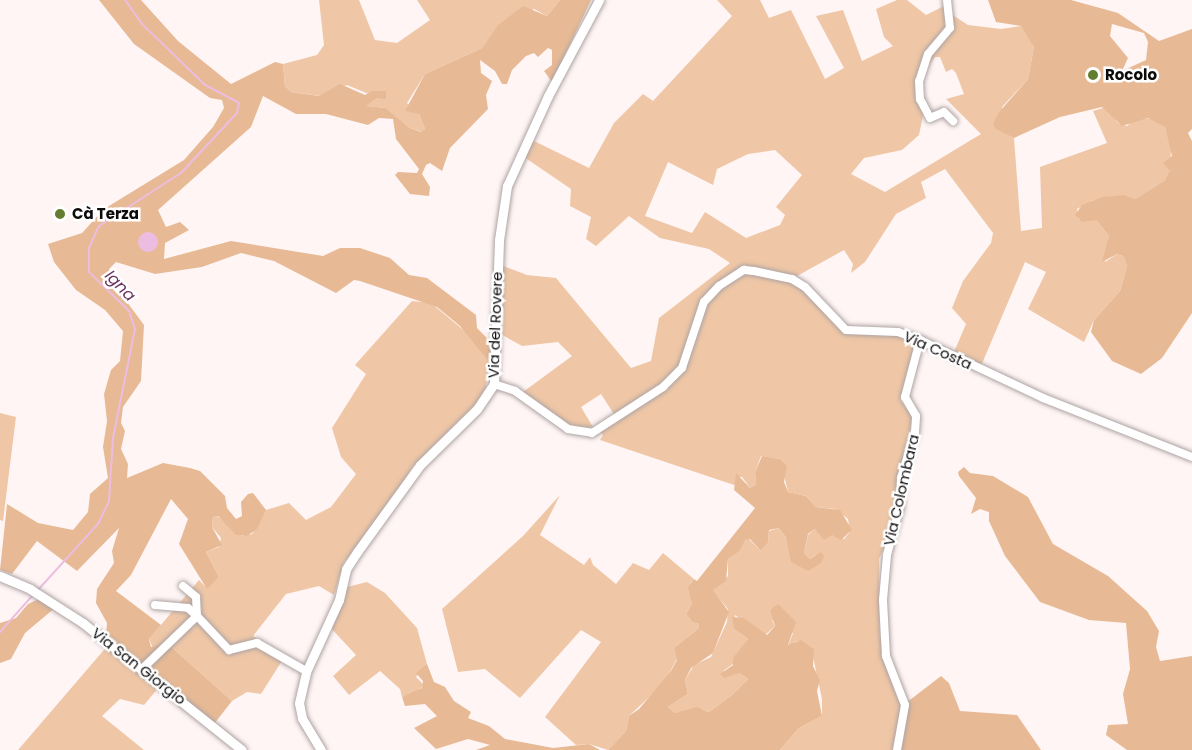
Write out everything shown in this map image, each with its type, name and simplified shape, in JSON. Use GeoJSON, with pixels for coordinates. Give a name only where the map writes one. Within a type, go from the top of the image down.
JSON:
{"type":"FeatureCollection","features":[{"type":"Feature","properties":{"kind":"street","name":"Via del Rovere"},"geometry":{"type":"LineString","coordinates":[[321,750],[302,718],[299,704],[306,671],[339,600],[346,569],[357,552],[420,465],[477,409],[494,384],[497,269],[507,186],[541,110],[599,0]]}},
{"type":"Feature","properties":{"kind":"street"},"geometry":{"type":"LineString","coordinates":[[947,0],[950,28],[928,54],[919,81],[920,99],[930,118],[944,112],[953,121]]}},
{"type":"Feature","properties":{"kind":"street","name":"Via Costa"},"geometry":{"type":"LineString","coordinates":[[494,384],[514,391],[568,429],[592,434],[642,404],[682,368],[704,302],[719,286],[744,270],[792,279],[813,295],[846,330],[898,332],[920,340],[1043,398],[1192,457]]}},
{"type":"Feature","properties":{"kind":"street","name":"Via Colombara"},"geometry":{"type":"LineString","coordinates":[[897,750],[905,705],[886,656],[883,600],[887,555],[915,432],[916,416],[905,397],[920,340]]}},
{"type":"Feature","properties":{"kind":"street","name":"Via San Giorgio"},"geometry":{"type":"LineString","coordinates":[[0,576],[30,589],[143,668],[242,750]]}},
{"type":"Feature","properties":{"kind":"street"},"geometry":{"type":"LineString","coordinates":[[143,668],[197,616],[196,597],[183,586]]}},
{"type":"Feature","properties":{"kind":"street"},"geometry":{"type":"LineString","coordinates":[[155,605],[183,607],[197,616],[230,650],[257,643],[306,671]]}},
{"type":"Feature","properties":{"kind":"shaded area"},"geometry":{"type":"Polygon","coordinates":[[[99,0],[141,0],[178,41],[231,84],[275,62],[283,64],[285,86],[291,92],[319,96],[340,84],[365,95],[372,91],[386,91],[386,99],[376,98],[367,106],[386,108],[410,128],[421,132],[425,129],[419,114],[405,111],[425,74],[482,48],[498,25],[523,6],[547,16],[560,0],[591,0],[552,82],[544,71],[552,65],[552,50],[548,48],[538,57],[534,53],[526,56],[512,70],[507,84],[502,84],[495,71],[480,60],[481,73],[492,81],[486,95],[488,109],[450,148],[442,171],[430,163],[426,165],[422,174],[430,187],[429,196],[410,194],[395,175],[398,172],[417,173],[419,169],[396,139],[393,119],[379,118],[368,125],[326,114],[296,114],[263,96],[251,127],[158,210],[166,227],[180,222],[189,230],[165,243],[164,259],[231,241],[323,256],[340,248],[360,248],[390,258],[409,275],[427,278],[476,315],[477,328],[491,342],[489,362],[460,326],[437,307],[360,281],[354,280],[336,293],[274,261],[241,253],[202,267],[155,274],[116,262],[109,269],[121,294],[144,325],[141,381],[123,407],[121,423],[125,431],[121,449],[128,464],[127,478],[163,463],[190,468],[200,471],[225,496],[227,508],[236,519],[242,516],[241,502],[248,494],[253,493],[266,510],[257,529],[247,536],[236,535],[218,516],[213,517],[212,527],[222,545],[206,552],[219,577],[207,589],[179,544],[188,519],[171,499],[131,575],[116,591],[161,625],[149,639],[151,647],[167,643],[232,701],[214,724],[106,635],[107,623],[96,603],[97,589],[114,563],[112,551],[119,528],[77,571],[37,541],[12,574],[0,570],[7,504],[38,523],[73,530],[88,512],[90,494],[108,478],[103,447],[107,421],[104,394],[111,370],[120,361],[123,331],[105,310],[76,290],[54,262],[48,244],[82,233],[104,209],[184,160],[213,127],[224,108],[222,100],[210,98],[134,44],[99,0]]]}},
{"type":"Feature","properties":{"kind":"shaded area"},"geometry":{"type":"Polygon","coordinates":[[[319,0],[359,0],[375,40],[397,43],[430,20],[417,0],[560,0],[547,16],[534,9],[498,26],[482,48],[425,74],[407,103],[419,114],[425,129],[422,132],[410,128],[386,108],[367,106],[376,97],[347,85],[320,96],[291,92],[285,86],[283,64],[317,55],[324,45],[319,0]]]}},
{"type":"Feature","properties":{"kind":"shaded area"},"geometry":{"type":"Polygon","coordinates":[[[717,0],[760,0],[769,18],[791,10],[825,79],[844,68],[816,16],[843,10],[862,61],[893,46],[884,37],[876,9],[897,0],[907,0],[926,15],[948,4],[951,14],[968,25],[1001,29],[1021,26],[1026,30],[1034,47],[1028,79],[1002,107],[1007,134],[1014,138],[1021,231],[1042,228],[1040,167],[1107,143],[1093,111],[1106,107],[1118,123],[1127,126],[1134,120],[1153,118],[1165,127],[1171,148],[1170,175],[1165,180],[1135,199],[1114,196],[1094,200],[1077,209],[1078,219],[1096,220],[1109,236],[1105,262],[1117,254],[1123,256],[1127,266],[1120,291],[1094,320],[1084,342],[1028,309],[1046,272],[1025,262],[981,366],[954,352],[966,324],[952,308],[963,281],[991,243],[993,233],[945,169],[921,182],[926,198],[896,214],[865,262],[851,273],[853,264],[844,250],[788,281],[806,291],[843,329],[896,334],[901,328],[923,344],[900,400],[913,416],[903,463],[902,507],[879,559],[880,637],[906,703],[899,750],[780,750],[799,728],[822,716],[822,699],[811,647],[797,641],[788,646],[793,633],[772,620],[775,626],[764,636],[735,615],[734,629],[748,639],[733,664],[723,671],[739,673],[748,679],[733,694],[709,712],[702,709],[675,713],[668,707],[688,694],[685,680],[694,665],[711,657],[727,622],[728,609],[712,590],[728,576],[728,559],[739,552],[743,542],[748,538],[761,551],[768,543],[769,531],[779,528],[808,571],[816,555],[810,559],[804,553],[808,535],[815,529],[844,539],[850,532],[848,519],[835,509],[816,507],[806,496],[788,492],[780,459],[761,456],[755,472],[756,484],[750,488],[742,477],[736,477],[737,486],[600,440],[603,435],[599,431],[617,419],[601,394],[581,407],[593,427],[566,430],[523,392],[572,356],[558,342],[522,346],[497,332],[498,264],[527,275],[556,278],[631,368],[651,361],[659,318],[730,263],[709,249],[660,238],[629,216],[596,246],[586,239],[591,217],[570,206],[571,189],[524,157],[532,140],[589,168],[614,123],[643,94],[653,101],[732,16],[717,0]],[[935,57],[915,84],[925,106],[919,135],[902,150],[864,158],[851,174],[885,192],[981,134],[946,99],[964,94],[956,73],[952,69],[946,72],[940,57],[935,57]],[[775,150],[748,154],[717,169],[713,185],[668,162],[645,216],[692,233],[705,212],[746,238],[780,225],[785,215],[776,207],[802,175],[775,150]]]}},
{"type":"Feature","properties":{"kind":"shaded area"},"geometry":{"type":"Polygon","coordinates":[[[988,0],[1071,0],[1118,13],[1159,41],[1192,29],[1192,129],[1188,133],[1192,141],[1192,313],[1162,358],[1141,374],[1112,361],[1091,332],[1094,320],[1120,291],[1127,266],[1123,256],[1117,254],[1102,262],[1109,236],[1096,220],[1082,222],[1075,215],[1082,205],[1102,197],[1124,195],[1135,199],[1165,180],[1170,171],[1163,163],[1172,156],[1165,127],[1148,118],[1122,126],[1102,107],[1060,117],[1014,138],[996,129],[993,124],[999,112],[1028,79],[1034,47],[1021,26],[996,22],[988,0]],[[1112,24],[1110,36],[1128,58],[1122,71],[1146,60],[1148,42],[1144,33],[1112,24]]]}},
{"type":"Feature","properties":{"kind":"shaded area"},"geometry":{"type":"Polygon","coordinates":[[[148,232],[155,235],[158,242],[155,249],[148,252],[141,249],[138,242],[141,235],[148,232]]]}},
{"type":"Feature","properties":{"kind":"shaded area"},"geometry":{"type":"Polygon","coordinates":[[[412,301],[431,303],[467,333],[489,362],[486,387],[477,403],[413,466],[383,515],[344,562],[334,595],[319,586],[286,594],[253,636],[285,656],[261,694],[247,692],[232,701],[167,643],[153,648],[149,639],[199,580],[207,588],[219,577],[206,552],[219,547],[221,538],[212,527],[213,517],[217,516],[242,536],[252,534],[266,510],[289,503],[306,520],[331,507],[356,474],[341,457],[332,428],[366,374],[355,365],[412,301]]]}},
{"type":"Feature","properties":{"kind":"shaded area"},"geometry":{"type":"Polygon","coordinates":[[[0,413],[16,417],[3,521],[0,520],[0,413]]]}},
{"type":"Feature","properties":{"kind":"shaded area"},"geometry":{"type":"Polygon","coordinates":[[[762,456],[780,459],[787,466],[784,482],[788,492],[806,496],[816,507],[840,510],[852,530],[841,540],[832,535],[824,540],[815,529],[808,534],[804,553],[810,559],[821,552],[824,556],[821,563],[808,571],[791,562],[786,538],[779,528],[769,530],[768,543],[761,551],[750,539],[745,540],[739,552],[728,559],[726,581],[713,590],[729,612],[713,653],[691,668],[685,680],[688,694],[668,707],[675,713],[697,707],[709,712],[733,694],[748,679],[739,673],[724,678],[720,674],[733,665],[733,658],[748,639],[734,629],[732,617],[744,618],[767,635],[775,626],[770,610],[778,604],[796,622],[788,645],[801,640],[814,649],[813,666],[820,680],[817,691],[822,716],[799,728],[780,750],[608,750],[626,731],[629,716],[639,709],[671,671],[677,660],[674,648],[699,628],[699,624],[692,622],[686,614],[692,604],[688,587],[694,579],[697,581],[755,508],[734,490],[736,473],[750,488],[756,484],[755,472],[762,456]]]}},
{"type":"Feature","properties":{"kind":"shaded area"},"geometry":{"type":"Polygon","coordinates":[[[964,467],[970,473],[993,476],[1028,497],[1053,544],[1108,576],[1147,611],[1159,631],[1156,647],[1160,661],[1192,656],[1192,750],[1127,750],[1106,735],[1108,725],[1128,724],[1123,694],[1130,669],[1126,623],[1089,620],[1040,602],[1005,556],[989,521],[989,512],[980,509],[971,514],[976,498],[959,476],[958,472],[964,467]]]}},
{"type":"Feature","properties":{"kind":"shaded area"},"geometry":{"type":"Polygon","coordinates":[[[560,495],[540,535],[584,565],[590,557],[593,565],[616,584],[633,563],[649,570],[663,553],[694,579],[690,584],[692,604],[686,614],[692,622],[699,624],[699,628],[674,648],[677,659],[664,683],[629,716],[626,731],[608,750],[589,744],[576,745],[545,717],[601,642],[581,630],[520,698],[485,669],[458,672],[442,609],[523,536],[560,495]]]}},
{"type":"Feature","properties":{"kind":"shaded area"},"geometry":{"type":"Polygon","coordinates":[[[367,582],[385,593],[417,628],[427,664],[416,677],[424,685],[417,692],[402,697],[400,689],[380,671],[349,695],[333,676],[356,655],[328,625],[343,588],[367,582]]]}},
{"type":"Feature","properties":{"kind":"shaded area"},"geometry":{"type":"Polygon","coordinates":[[[43,597],[56,607],[25,633],[11,659],[0,663],[0,623],[16,618],[28,604],[43,597]]]}},
{"type":"Feature","properties":{"kind":"shaded area"},"geometry":{"type":"Polygon","coordinates":[[[109,644],[160,686],[144,705],[120,699],[102,716],[144,750],[18,750],[109,644]]]}},
{"type":"Feature","properties":{"kind":"shaded area"},"geometry":{"type":"Polygon","coordinates":[[[427,664],[434,682],[445,687],[454,701],[471,712],[468,718],[489,726],[505,739],[553,748],[589,744],[600,750],[476,750],[490,745],[468,739],[436,749],[414,728],[437,716],[425,704],[405,706],[402,697],[422,688],[423,681],[416,673],[427,664]]]}},
{"type":"Feature","properties":{"kind":"shaded area"},"geometry":{"type":"Polygon","coordinates":[[[941,676],[949,683],[960,711],[1017,715],[1041,750],[899,750],[906,703],[941,676]]]}},
{"type":"Feature","properties":{"kind":"waterway","name":"Igna"},"geometry":{"type":"LineString","coordinates":[[37,591],[98,524],[109,501],[113,438],[135,329],[129,311],[89,272],[89,248],[99,226],[181,173],[237,113],[239,103],[204,84],[142,24],[125,0]]}},
{"type":"Feature","properties":{"kind":"waterway","name":"Igna"},"geometry":{"type":"LineString","coordinates":[[0,632],[33,595]]}},
{"type":"Feature","properties":{"kind":"place","name":"Rocolo"},"geometry":{"type":"Point","coordinates":[1093,75]}},
{"type":"Feature","properties":{"kind":"place","name":"Cà Terza"},"geometry":{"type":"Point","coordinates":[60,214]}}]}
